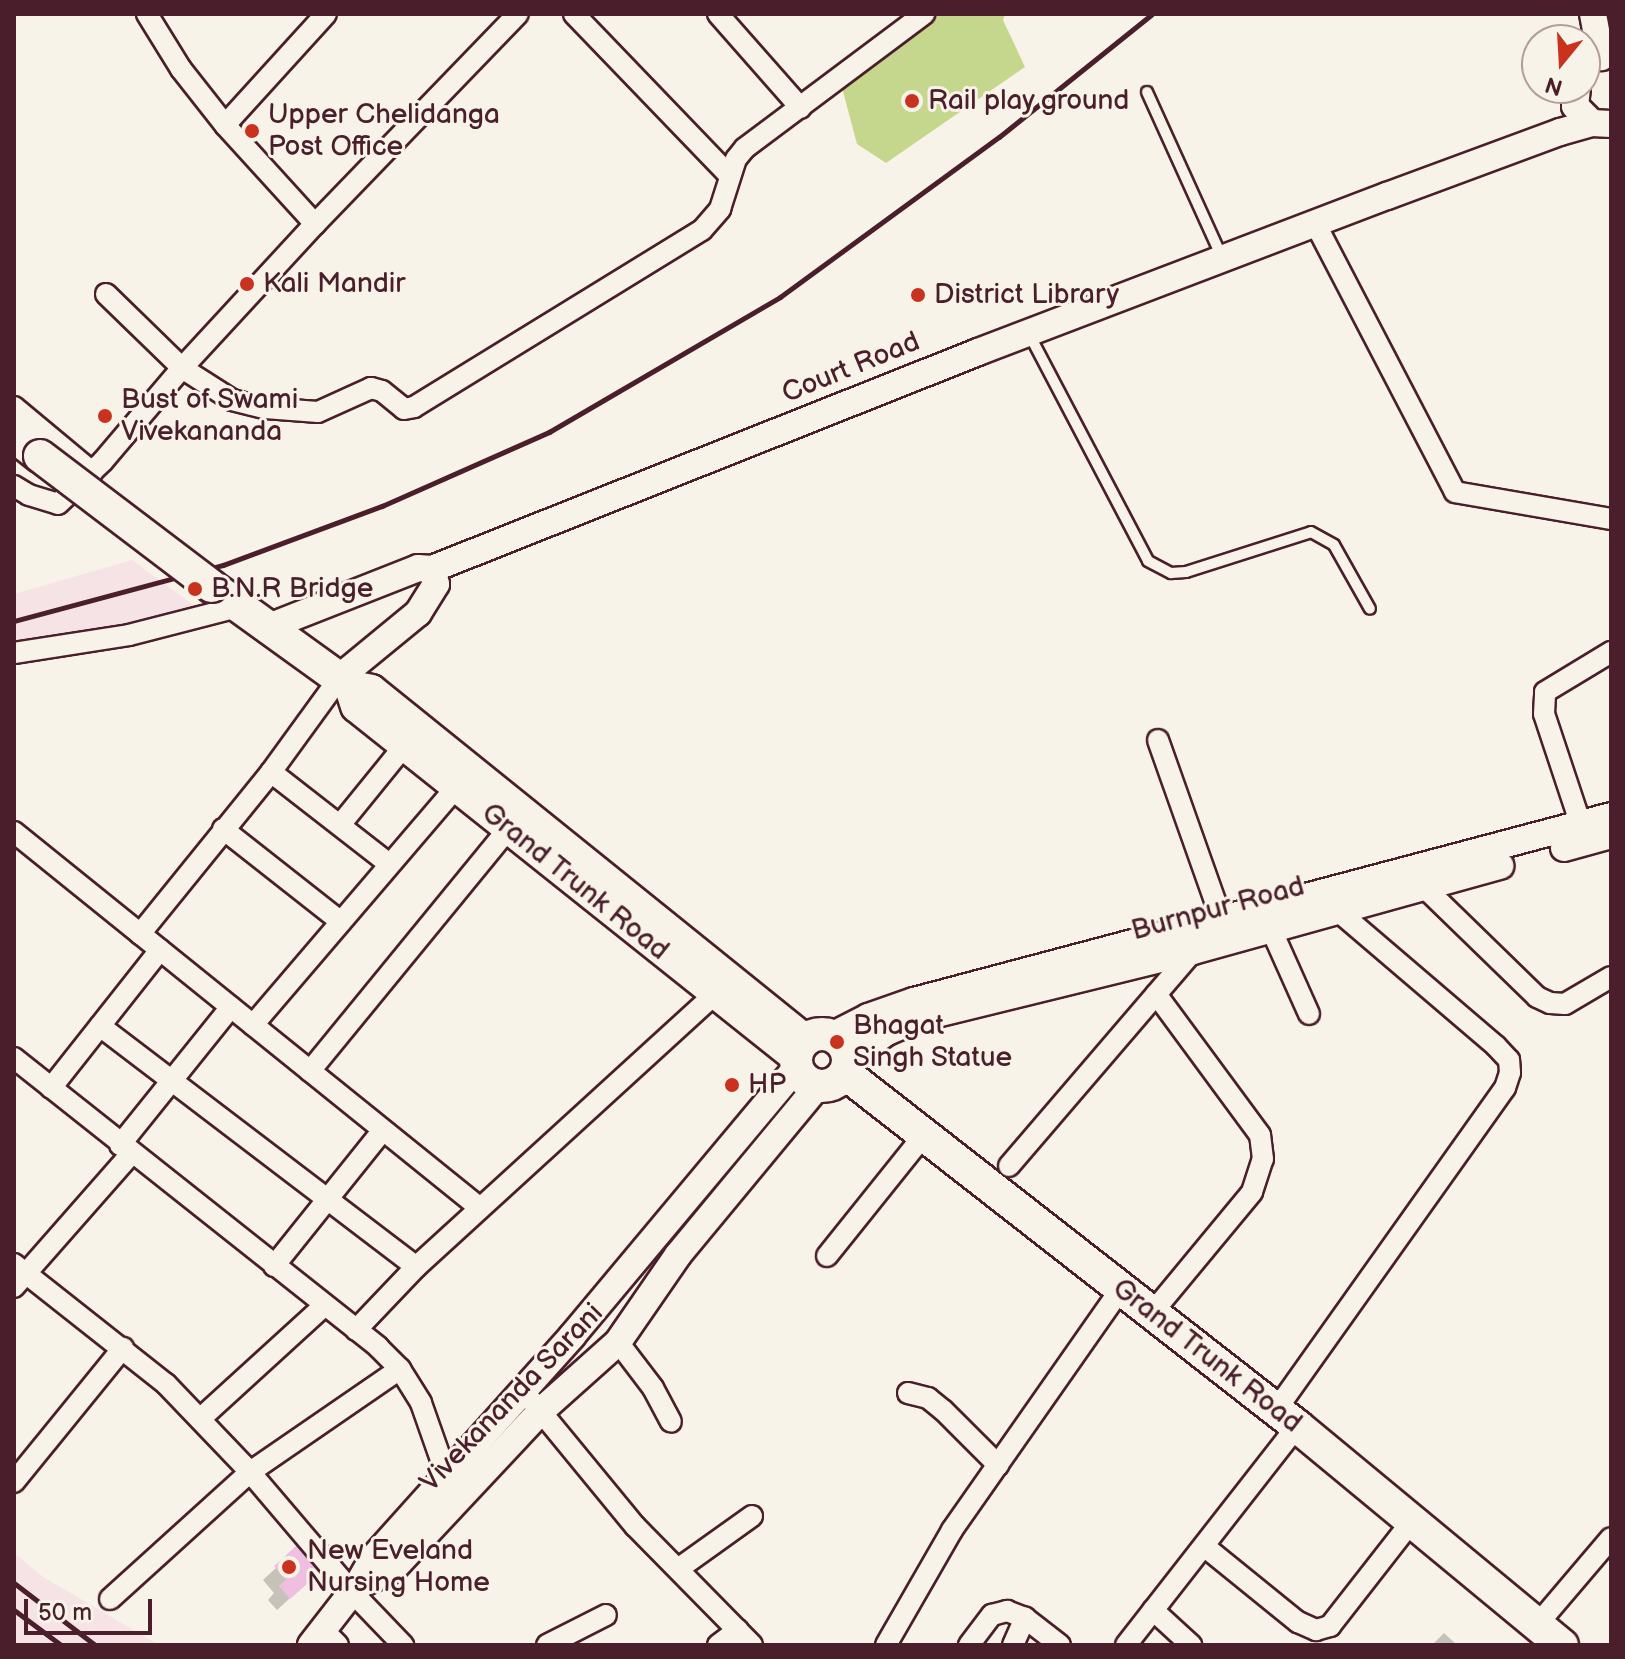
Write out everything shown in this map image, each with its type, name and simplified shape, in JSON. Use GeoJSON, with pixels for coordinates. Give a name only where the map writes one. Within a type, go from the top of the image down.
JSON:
{"type":"FeatureCollection","features":[{"type":"Feature","properties":{"kind":"main road"},"geometry":{"type":"LineString","coordinates":[[14,436],[271,626],[350,690]]}},
{"type":"Feature","properties":{"kind":"main road","name":"Grand Trunk Road"},"geometry":{"type":"LineString","coordinates":[[350,690],[405,745],[715,994],[820,1060]]}},
{"type":"Feature","properties":{"kind":"main road","name":"Grand Trunk Road"},"geometry":{"type":"LineString","coordinates":[[350,690],[820,1060],[924,1135],[1287,1418],[1562,1645]]}},
{"type":"Feature","properties":{"kind":"street"},"geometry":{"type":"LineString","coordinates":[[147,14],[181,69],[225,125],[315,224]]}},
{"type":"Feature","properties":{"kind":"street"},"geometry":{"type":"LineString","coordinates":[[225,125],[326,14]]}},
{"type":"Feature","properties":{"kind":"street"},"geometry":{"type":"LineString","coordinates":[[14,486],[29,495],[58,504],[98,467],[182,368],[315,224],[518,14]]}},
{"type":"Feature","properties":{"kind":"street"},"geometry":{"type":"LineString","coordinates":[[574,14],[730,176]]}},
{"type":"Feature","properties":{"kind":"street"},"geometry":{"type":"LineString","coordinates":[[718,14],[801,108]]}},
{"type":"Feature","properties":{"kind":"street"},"geometry":{"type":"LineString","coordinates":[[106,294],[182,368],[218,393],[246,405],[318,412],[371,388],[382,391],[404,409],[414,407],[702,230],[720,209],[736,159],[745,148],[923,14]]}},
{"type":"Feature","properties":{"kind":"street"},"geometry":{"type":"LineString","coordinates":[[1575,104],[1602,124]]}},
{"type":"Feature","properties":{"kind":"street","name":"Court Road"},"geometry":{"type":"LineString","coordinates":[[271,626],[418,568],[432,569],[1315,223],[1602,124]]}},
{"type":"Feature","properties":{"kind":"street"},"geometry":{"type":"LineString","coordinates":[[1315,223],[1455,492],[1611,519]]}},
{"type":"Feature","properties":{"kind":"street"},"geometry":{"type":"LineString","coordinates":[[14,407],[98,467]]}},
{"type":"Feature","properties":{"kind":"street"},"geometry":{"type":"LineString","coordinates":[[140,934],[271,772],[424,607],[436,584],[432,569]]}},
{"type":"Feature","properties":{"kind":"street"},"geometry":{"type":"LineString","coordinates":[[14,653],[129,635],[227,596]]}},
{"type":"Feature","properties":{"kind":"street"},"geometry":{"type":"LineString","coordinates":[[1581,825],[1544,714],[1545,692],[1611,652]]}},
{"type":"Feature","properties":{"kind":"street"},"geometry":{"type":"LineString","coordinates":[[1158,740],[1222,921]]}},
{"type":"Feature","properties":{"kind":"street"},"geometry":{"type":"LineString","coordinates":[[340,825],[405,745]]}},
{"type":"Feature","properties":{"kind":"street"},"geometry":{"type":"LineString","coordinates":[[271,772],[389,864]]}},
{"type":"Feature","properties":{"kind":"street"},"geometry":{"type":"LineString","coordinates":[[253,1025],[456,787]]}},
{"type":"Feature","properties":{"kind":"street"},"geometry":{"type":"LineString","coordinates":[[820,1060],[868,1017],[914,1001],[1611,816]]}},
{"type":"Feature","properties":{"kind":"street"},"geometry":{"type":"LineString","coordinates":[[223,829],[341,922]]}},
{"type":"Feature","properties":{"kind":"street"},"geometry":{"type":"LineString","coordinates":[[310,1071],[508,829]]}},
{"type":"Feature","properties":{"kind":"street"},"geometry":{"type":"LineString","coordinates":[[14,832],[480,1208]]}},
{"type":"Feature","properties":{"kind":"street","name":"Burnpur Road"},"geometry":{"type":"LineString","coordinates":[[820,1060],[920,1018],[1193,951],[1611,835]]}},
{"type":"Feature","properties":{"kind":"street"},"geometry":{"type":"LineString","coordinates":[[1424,887],[1537,997],[1550,1003],[1565,1004],[1611,977]]}},
{"type":"Feature","properties":{"kind":"street"},"geometry":{"type":"LineString","coordinates":[[1126,1645],[1204,1546],[1505,1088],[1510,1073],[1509,1060],[1496,1046],[1338,911]]}},
{"type":"Feature","properties":{"kind":"street"},"geometry":{"type":"LineString","coordinates":[[1271,929],[1309,1014]]}},
{"type":"Feature","properties":{"kind":"street"},"geometry":{"type":"LineString","coordinates":[[51,1088],[160,950]]}},
{"type":"Feature","properties":{"kind":"street"},"geometry":{"type":"LineString","coordinates":[[1009,1166],[1193,951]]}},
{"type":"Feature","properties":{"kind":"street"},"geometry":{"type":"LineString","coordinates":[[356,1330],[416,1267],[715,994]]}},
{"type":"Feature","properties":{"kind":"street"},"geometry":{"type":"LineString","coordinates":[[1152,1313],[1252,1192],[1263,1159],[1260,1135],[1156,994]]}},
{"type":"Feature","properties":{"kind":"street"},"geometry":{"type":"LineString","coordinates":[[231,1007],[125,1150],[18,1274],[123,1348],[200,1419],[403,1645]]}},
{"type":"Feature","properties":{"kind":"street"},"geometry":{"type":"LineString","coordinates":[[100,1026],[416,1267]]}},
{"type":"Feature","properties":{"kind":"street"},"geometry":{"type":"LineString","coordinates":[[14,1058],[125,1150],[325,1305],[400,1369],[421,1403],[447,1477]]}},
{"type":"Feature","properties":{"kind":"street","name":"Vivekananda Sarani"},"geometry":{"type":"LineString","coordinates":[[355,1589],[393,1569],[542,1410],[618,1342],[820,1060]]}},
{"type":"Feature","properties":{"kind":"street","name":"Vivekananda Sarani"},"geometry":{"type":"LineString","coordinates":[[324,1640],[374,1557],[820,1060]]}},
{"type":"Feature","properties":{"kind":"street"},"geometry":{"type":"LineString","coordinates":[[274,1266],[383,1130]]}},
{"type":"Feature","properties":{"kind":"street"},"geometry":{"type":"LineString","coordinates":[[827,1256],[924,1135]]}},
{"type":"Feature","properties":{"kind":"street"},"geometry":{"type":"LineString","coordinates":[[886,1645],[952,1530],[1121,1289]]}},
{"type":"Feature","properties":{"kind":"street"},"geometry":{"type":"LineString","coordinates":[[200,1419],[325,1305]]}},
{"type":"Feature","properties":{"kind":"street"},"geometry":{"type":"LineString","coordinates":[[618,1342],[653,1388],[671,1422]]}},
{"type":"Feature","properties":{"kind":"street"},"geometry":{"type":"LineString","coordinates":[[14,1482],[123,1348]]}},
{"type":"Feature","properties":{"kind":"street"},"geometry":{"type":"LineString","coordinates":[[110,1599],[250,1472],[400,1369]]}},
{"type":"Feature","properties":{"kind":"street"},"geometry":{"type":"LineString","coordinates":[[523,1392],[542,1410],[611,1498],[745,1637],[718,1645]]}},
{"type":"Feature","properties":{"kind":"street"},"geometry":{"type":"LineString","coordinates":[[908,1393],[928,1398],[943,1410],[998,1465]]}},
{"type":"Feature","properties":{"kind":"street"},"geometry":{"type":"LineString","coordinates":[[678,1569],[752,1516]]}},
{"type":"Feature","properties":{"kind":"street"},"geometry":{"type":"LineString","coordinates":[[1204,1546],[1298,1622],[1316,1630],[1330,1626],[1412,1521]]}},
{"type":"Feature","properties":{"kind":"street"},"geometry":{"type":"LineString","coordinates":[[1537,1625],[1611,1538]]}},
{"type":"Feature","properties":{"kind":"street"},"geometry":{"type":"LineString","coordinates":[[1153,1610],[1191,1645]]}},
{"type":"Feature","properties":{"kind":"street"},"geometry":{"type":"LineString","coordinates":[[969,1645],[992,1615],[1007,1611],[1025,1618],[1060,1645]]}},
{"type":"Feature","properties":{"kind":"street"},"geometry":{"type":"LineString","coordinates":[[547,1645],[606,1615]]}},
{"type":"Feature","properties":{"kind":"street"},"geometry":{"type":"LineString","coordinates":[[1013,1645],[1025,1618]]}},
{"type":"Feature","properties":{"kind":"lane"},"geometry":{"type":"LineString","coordinates":[[1147,92],[1223,258]]}},
{"type":"Feature","properties":{"kind":"lane"},"geometry":{"type":"LineString","coordinates":[[1028,333],[1148,561],[1171,573],[1186,572],[1311,532],[1334,545],[1370,609]]}},
{"type":"Feature","properties":{"kind":"shaded area"},"geometry":{"type":"Polygon","coordinates":[[[132,560],[207,615],[14,648],[14,594],[132,560]]]}},
{"type":"Feature","properties":{"kind":"shaded area"},"geometry":{"type":"Polygon","coordinates":[[[14,1553],[43,1577],[159,1645],[14,1645],[14,1553]]]}},
{"type":"Feature","properties":{"kind":"green space","name":"Rail play ground"},"geometry":{"type":"Polygon","coordinates":[[[933,14],[1005,14],[1003,20],[1025,67],[886,163],[857,144],[841,84],[933,14]]]}},
{"type":"Feature","properties":{"kind":"building"},"geometry":{"type":"Polygon","coordinates":[[[296,1546],[315,1568],[309,1573],[314,1578],[290,1599],[279,1586],[286,1580],[274,1566],[296,1546]]]}},
{"type":"Feature","properties":{"kind":"railway"},"geometry":{"type":"LineString","coordinates":[[14,621],[223,565],[382,506],[549,432],[780,297],[999,137],[1152,14]]}},
{"type":"Feature","properties":{"kind":"railway"},"geometry":{"type":"LineString","coordinates":[[14,1583],[95,1645]]}},
{"type":"Feature","properties":{"kind":"railway"},"geometry":{"type":"LineString","coordinates":[[14,1610],[61,1645]]}},
{"type":"Feature","properties":{"kind":"place","name":"Rail play ground"},"geometry":{"type":"Point","coordinates":[912,101]}},
{"type":"Feature","properties":{"kind":"place","name":"Upper Chelidanga Post Office"},"geometry":{"type":"Point","coordinates":[252,131]}},
{"type":"Feature","properties":{"kind":"place","name":"Kali Mandir"},"geometry":{"type":"Point","coordinates":[247,284]}},
{"type":"Feature","properties":{"kind":"place","name":"District Library"},"geometry":{"type":"Point","coordinates":[918,295]}},
{"type":"Feature","properties":{"kind":"place","name":"Bust of Swami Vivekananda"},"geometry":{"type":"Point","coordinates":[105,416]}},
{"type":"Feature","properties":{"kind":"place","name":"B.N.R Bridge"},"geometry":{"type":"Point","coordinates":[195,589]}},
{"type":"Feature","properties":{"kind":"place","name":"Bhagat Singh Statue"},"geometry":{"type":"Point","coordinates":[837,1042]}},
{"type":"Feature","properties":{"kind":"place","name":"HP"},"geometry":{"type":"Point","coordinates":[732,1085]}},
{"type":"Feature","properties":{"kind":"place","name":"New Eveland Nursing Home"},"geometry":{"type":"Point","coordinates":[289,1567]}}]}
